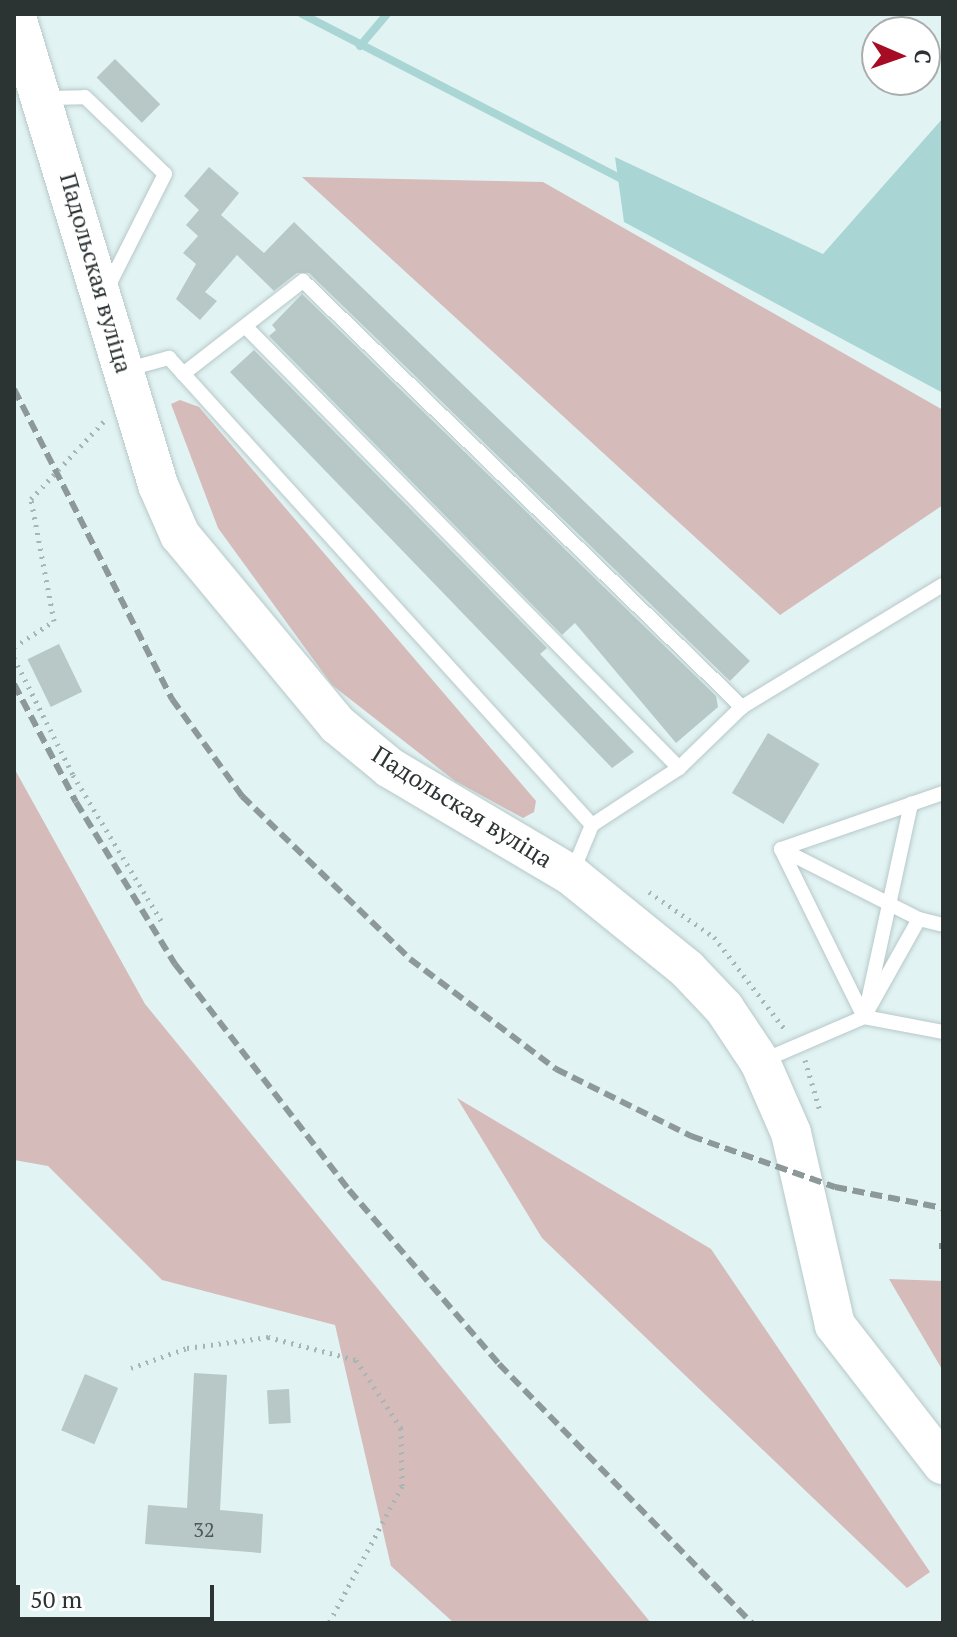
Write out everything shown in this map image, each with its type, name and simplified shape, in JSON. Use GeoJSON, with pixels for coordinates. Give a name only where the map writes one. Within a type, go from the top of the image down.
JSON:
{"type":"FeatureCollection","features":[{"type":"Feature","properties":{"kind":"main road","name":"Падольская вуліца"},"geometry":{"type":"LineString","coordinates":[[15,14],[45,98],[158,485],[180,535],[338,725],[390,768],[571,875],[687,969],[724,1008],[760,1062],[791,1133],[835,1325],[943,1464]]}},
{"type":"Feature","properties":{"kind":"lane"},"geometry":{"type":"LineString","coordinates":[[45,98],[85,97],[165,174],[103,297]]}},
{"type":"Feature","properties":{"kind":"lane"},"geometry":{"type":"LineString","coordinates":[[183,374],[303,281],[742,707]]}},
{"type":"Feature","properties":{"kind":"lane"},"geometry":{"type":"LineString","coordinates":[[246,327],[679,768]]}},
{"type":"Feature","properties":{"kind":"lane"},"geometry":{"type":"LineString","coordinates":[[128,382],[169,358],[592,825]]}},
{"type":"Feature","properties":{"kind":"lane"},"geometry":{"type":"LineString","coordinates":[[571,875],[592,825],[679,768],[742,707],[943,585]]}},
{"type":"Feature","properties":{"kind":"lane"},"geometry":{"type":"LineString","coordinates":[[781,849],[943,793]]}},
{"type":"Feature","properties":{"kind":"lane"},"geometry":{"type":"LineString","coordinates":[[864,1017],[911,804]]}},
{"type":"Feature","properties":{"kind":"lane"},"geometry":{"type":"LineString","coordinates":[[781,849],[919,919],[943,925]]}},
{"type":"Feature","properties":{"kind":"lane"},"geometry":{"type":"LineString","coordinates":[[781,849],[864,1017]]}},
{"type":"Feature","properties":{"kind":"lane"},"geometry":{"type":"LineString","coordinates":[[864,1017],[919,919]]}},
{"type":"Feature","properties":{"kind":"lane"},"geometry":{"type":"LineString","coordinates":[[760,1062],[864,1017],[943,1032]]}},
{"type":"Feature","properties":{"kind":"path"},"geometry":{"type":"LineString","coordinates":[[14,647],[54,621],[31,499],[128,382]]}},
{"type":"Feature","properties":{"kind":"path"},"geometry":{"type":"LineString","coordinates":[[14,658],[73,775],[164,925]]}},
{"type":"Feature","properties":{"kind":"path"},"geometry":{"type":"LineString","coordinates":[[131,1368],[187,1348],[268,1337],[356,1360],[401,1428],[402,1486],[329,1623]]}},
{"type":"Feature","properties":{"kind":"shaded area"},"geometry":{"type":"Polygon","coordinates":[[[302,177],[543,182],[943,410],[943,505],[780,615],[302,177]]]}},
{"type":"Feature","properties":{"kind":"shaded area"},"geometry":{"type":"Polygon","coordinates":[[[180,400],[199,407],[536,801],[534,812],[523,818],[455,781],[332,685],[218,528],[171,404],[180,400]]]}},
{"type":"Feature","properties":{"kind":"shaded area"},"geometry":{"type":"Polygon","coordinates":[[[14,768],[145,1004],[651,1623],[454,1623],[391,1566],[335,1325],[162,1280],[48,1166],[14,1160],[14,768]]]}},
{"type":"Feature","properties":{"kind":"shaded area"},"geometry":{"type":"Polygon","coordinates":[[[457,1098],[711,1249],[930,1572],[907,1588],[542,1238],[457,1098]]]}},
{"type":"Feature","properties":{"kind":"shaded area"},"geometry":{"type":"Polygon","coordinates":[[[889,1279],[943,1281],[943,1371],[889,1279]]]}},
{"type":"Feature","properties":{"kind":"water"},"geometry":{"type":"Polygon","coordinates":[[[943,118],[943,393],[624,222],[615,157],[823,254],[943,118]]]}},
{"type":"Feature","properties":{"kind":"building"},"geometry":{"type":"Polygon","coordinates":[[[115,59],[160,104],[142,123],[97,77],[115,59]]]}},
{"type":"Feature","properties":{"kind":"building"},"geometry":{"type":"Polygon","coordinates":[[[209,167],[239,193],[221,215],[264,253],[294,222],[750,661],[730,681],[309,273],[297,273],[274,291],[237,255],[205,292],[217,301],[200,320],[176,299],[196,264],[183,253],[198,236],[186,225],[199,210],[184,196],[209,167]]]}},
{"type":"Feature","properties":{"kind":"building"},"geometry":{"type":"Polygon","coordinates":[[[302,294],[716,696],[718,707],[676,743],[575,623],[562,635],[269,336],[276,330],[272,325],[302,294]]]}},
{"type":"Feature","properties":{"kind":"building"},"geometry":{"type":"Polygon","coordinates":[[[254,350],[547,648],[540,654],[634,752],[612,768],[230,372],[254,350]]]}},
{"type":"Feature","properties":{"kind":"building"},"geometry":{"type":"Polygon","coordinates":[[[59,644],[82,692],[51,707],[28,659],[59,644]]]}},
{"type":"Feature","properties":{"kind":"building"},"geometry":{"type":"Polygon","coordinates":[[[768,733],[819,764],[783,824],[732,793],[768,733]]]}},
{"type":"Feature","properties":{"kind":"building"},"geometry":{"type":"Polygon","coordinates":[[[194,1373],[227,1375],[220,1510],[263,1514],[261,1553],[145,1544],[148,1505],[187,1508],[194,1373]]]}},
{"type":"Feature","properties":{"kind":"building"},"geometry":{"type":"Polygon","coordinates":[[[85,1374],[118,1388],[94,1444],[61,1430],[85,1374]]]}},
{"type":"Feature","properties":{"kind":"building"},"geometry":{"type":"Polygon","coordinates":[[[289,1389],[291,1423],[269,1424],[267,1390],[289,1389]]]}},
{"type":"Feature","properties":{"kind":"waterway"},"geometry":{"type":"LineString","coordinates":[[302,14],[625,181]]}},
{"type":"Feature","properties":{"kind":"waterway"},"geometry":{"type":"LineString","coordinates":[[360,46],[387,14]]}},
{"type":"Feature","properties":{"kind":"railway"},"geometry":{"type":"LineString","coordinates":[[14,389],[172,699],[242,796],[410,959],[556,1069],[691,1136],[835,1187],[943,1208]]}},
{"type":"Feature","properties":{"kind":"railway"},"geometry":{"type":"LineString","coordinates":[[14,684],[76,802],[175,964],[349,1190],[499,1364],[752,1623]]}}]}
